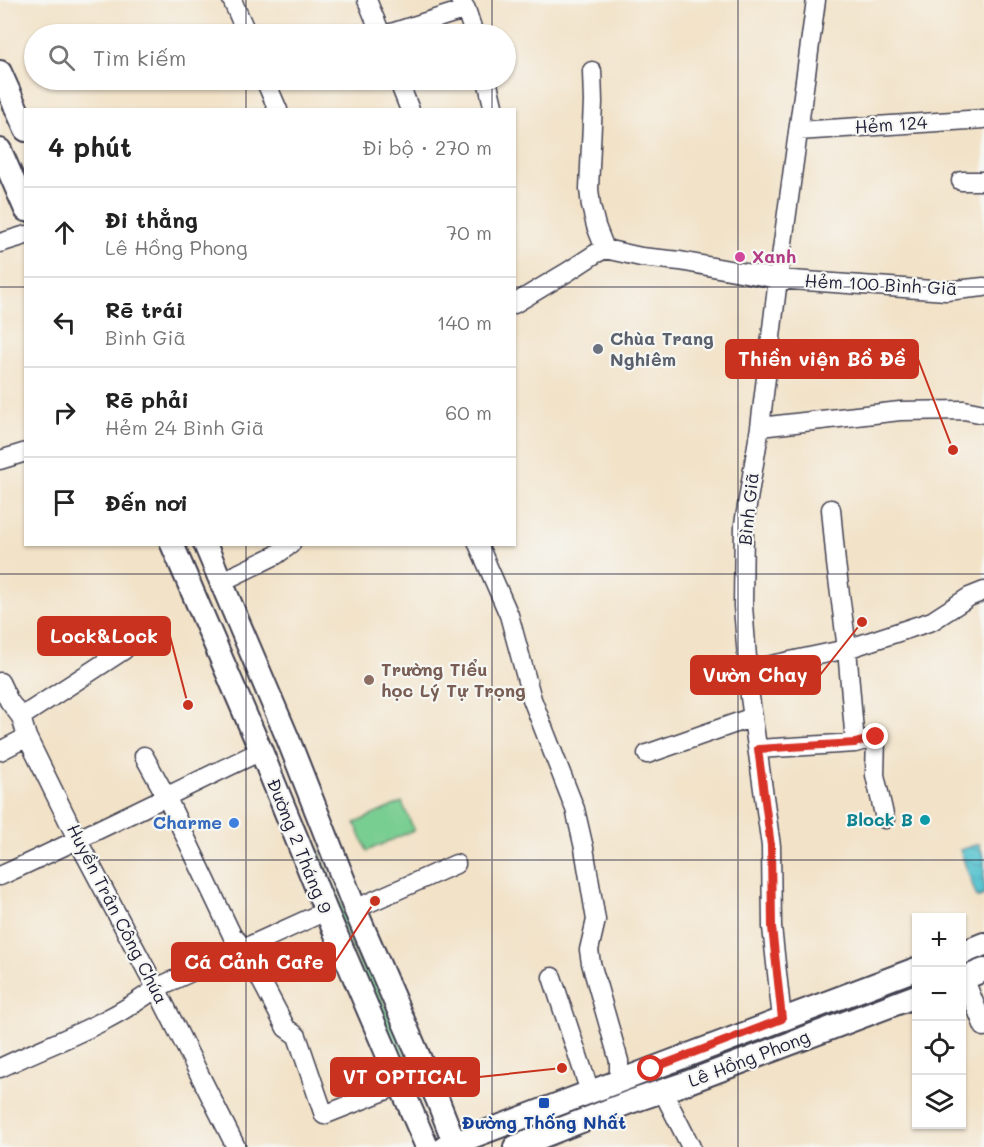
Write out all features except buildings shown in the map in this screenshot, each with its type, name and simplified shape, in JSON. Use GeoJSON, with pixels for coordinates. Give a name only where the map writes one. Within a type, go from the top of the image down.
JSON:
{"type":"FeatureCollection","features":[{"type":"Feature","properties":{"kind":"main road"},"geometry":{"type":"LineString","coordinates":[[0,72],[24,126]]}},
{"type":"Feature","properties":{"kind":"main road"},"geometry":{"type":"LineString","coordinates":[[0,150],[24,205]]}},
{"type":"Feature","properties":{"kind":"main road","name":"Đường 2 Tháng 9"},"geometry":{"type":"LineString","coordinates":[[173,546],[427,1147]]}},
{"type":"Feature","properties":{"kind":"main road","name":"Đường 2 Tháng 9"},"geometry":{"type":"LineString","coordinates":[[206,546],[288,740],[355,909],[438,1101],[452,1146]]}},
{"type":"Feature","properties":{"kind":"main road"},"geometry":{"type":"LineString","coordinates":[[261,751],[288,740]]}},
{"type":"Feature","properties":{"kind":"main road"},"geometry":{"type":"LineString","coordinates":[[966,951],[984,944]]}},
{"type":"Feature","properties":{"kind":"main road","name":"Lê Hồng Phong"},"geometry":{"type":"LineString","coordinates":[[452,1146],[912,970]]}},
{"type":"Feature","properties":{"kind":"main road","name":"Lê Hồng Phong"},"geometry":{"type":"LineString","coordinates":[[515,1147],[912,998]]}},
{"type":"Feature","properties":{"kind":"main road"},"geometry":{"type":"LineString","coordinates":[[651,1069],[662,1090]]}},
{"type":"Feature","properties":{"kind":"main road"},"geometry":{"type":"LineString","coordinates":[[619,1081],[630,1102]]}},
{"type":"Feature","properties":{"kind":"street"},"geometry":{"type":"LineString","coordinates":[[232,0],[243,24]]}},
{"type":"Feature","properties":{"kind":"street"},"geometry":{"type":"LineString","coordinates":[[367,0],[377,24]]}},
{"type":"Feature","properties":{"kind":"street","name":"Bình Giã"},"geometry":{"type":"LineString","coordinates":[[782,1019],[772,927],[771,846],[753,717],[742,606],[744,524],[760,427],[816,0]]}},
{"type":"Feature","properties":{"kind":"street"},"geometry":{"type":"LineString","coordinates":[[414,24],[463,5],[470,24]]}},
{"type":"Feature","properties":{"kind":"street"},"geometry":{"type":"LineString","coordinates":[[516,303],[605,249],[596,226],[589,189],[592,71]]}},
{"type":"Feature","properties":{"kind":"street"},"geometry":{"type":"LineString","coordinates":[[268,90],[272,108]]}},
{"type":"Feature","properties":{"kind":"street"},"geometry":{"type":"LineString","coordinates":[[402,90],[409,108]]}},
{"type":"Feature","properties":{"kind":"street"},"geometry":{"type":"LineString","coordinates":[[489,90],[494,108]]}},
{"type":"Feature","properties":{"kind":"street","name":"Hẻm 124"},"geometry":{"type":"LineString","coordinates":[[798,131],[984,119]]}},
{"type":"Feature","properties":{"kind":"street"},"geometry":{"type":"LineString","coordinates":[[961,181],[984,181]]}},
{"type":"Feature","properties":{"kind":"street"},"geometry":{"type":"LineString","coordinates":[[0,243],[24,236]]}},
{"type":"Feature","properties":{"kind":"street","name":"Hẻm 100 Bình Giã"},"geometry":{"type":"LineString","coordinates":[[605,249],[778,279],[946,291],[984,287]]}},
{"type":"Feature","properties":{"kind":"street"},"geometry":{"type":"LineString","coordinates":[[760,427],[900,411],[964,410],[984,414]]}},
{"type":"Feature","properties":{"kind":"street"},"geometry":{"type":"LineString","coordinates":[[0,460],[24,453]]}},
{"type":"Feature","properties":{"kind":"street"},"geometry":{"type":"LineString","coordinates":[[831,509],[848,649],[855,743]]}},
{"type":"Feature","properties":{"kind":"street"},"geometry":{"type":"LineString","coordinates":[[221,582],[276,555],[288,546]]}},
{"type":"Feature","properties":{"kind":"street"},"geometry":{"type":"LineString","coordinates":[[479,546],[513,626],[532,699],[575,809],[596,920],[589,950],[591,963],[619,1061],[619,1081]]}},
{"type":"Feature","properties":{"kind":"street"},"geometry":{"type":"LineString","coordinates":[[748,670],[848,649],[932,621],[969,597],[984,591]]}},
{"type":"Feature","properties":{"kind":"street"},"geometry":{"type":"LineString","coordinates":[[21,717],[124,650]]}},
{"type":"Feature","properties":{"kind":"street","name":"Huyền Trân Công Chúa"},"geometry":{"type":"LineString","coordinates":[[0,682],[9,701],[21,717],[27,737],[78,841],[156,988],[236,1147]]}},
{"type":"Feature","properties":{"kind":"street"},"geometry":{"type":"LineString","coordinates":[[647,754],[753,717]]}},
{"type":"Feature","properties":{"kind":"street"},"geometry":{"type":"LineString","coordinates":[[0,751],[27,737]]}},
{"type":"Feature","properties":{"kind":"street"},"geometry":{"type":"LineString","coordinates":[[758,749],[855,743],[876,737],[875,775],[885,819]]}},
{"type":"Feature","properties":{"kind":"street"},"geometry":{"type":"LineString","coordinates":[[0,876],[78,841],[261,751]]}},
{"type":"Feature","properties":{"kind":"street"},"geometry":{"type":"LineString","coordinates":[[144,756],[166,796],[232,935],[244,948],[286,1028],[297,1036],[324,1115],[400,1084]]}},
{"type":"Feature","properties":{"kind":"street"},"geometry":{"type":"LineString","coordinates":[[355,909],[456,864]]}},
{"type":"Feature","properties":{"kind":"street"},"geometry":{"type":"LineString","coordinates":[[0,1068],[102,1021],[138,1002],[156,988],[326,911]]}},
{"type":"Feature","properties":{"kind":"street"},"geometry":{"type":"LineString","coordinates":[[968,975],[984,1027]]}},
{"type":"Feature","properties":{"kind":"street"},"geometry":{"type":"LineString","coordinates":[[552,977],[590,1092]]}},
{"type":"Feature","properties":{"kind":"street"},"geometry":{"type":"LineString","coordinates":[[662,1090],[691,1147]]}},
{"type":"Feature","properties":{"kind":"green space"},"geometry":{"type":"Polygon","coordinates":[[[282,783],[290,785],[411,1063],[411,1067],[404,1070],[282,783]]]}},
{"type":"Feature","properties":{"kind":"green space"},"geometry":{"type":"Polygon","coordinates":[[[402,802],[414,830],[367,851],[355,823],[402,802]]]}},
{"type":"Feature","properties":{"kind":"water"},"geometry":{"type":"Polygon","coordinates":[[[979,844],[984,858],[984,895],[977,898],[960,850],[979,844]]]}},
{"type":"Feature","properties":{"kind":"place","name":"Xanh"},"geometry":{"type":"Point","coordinates":[740,257]}},
{"type":"Feature","properties":{"kind":"place","name":"Chùa Trang Nghiêm"},"geometry":{"type":"Point","coordinates":[598,349]}},
{"type":"Feature","properties":{"kind":"place","name":"Thiền viện Bồ Đề"},"geometry":{"type":"Point","coordinates":[953,450]}},
{"type":"Feature","properties":{"kind":"place","name":"Vườn Chay"},"geometry":{"type":"Point","coordinates":[862,622]}},
{"type":"Feature","properties":{"kind":"place","name":"Trường Tiểu học Lý Tự Trọng"},"geometry":{"type":"Point","coordinates":[369,680]}},
{"type":"Feature","properties":{"kind":"place","name":"Lock&Lock"},"geometry":{"type":"Point","coordinates":[188,705]}},
{"type":"Feature","properties":{"kind":"place","name":"Block B"},"geometry":{"type":"Point","coordinates":[925,820]}},
{"type":"Feature","properties":{"kind":"place","name":"Charme"},"geometry":{"type":"Point","coordinates":[234,823]}},
{"type":"Feature","properties":{"kind":"place","name":"Cá Cảnh Cafe"},"geometry":{"type":"Point","coordinates":[375,901]}},
{"type":"Feature","properties":{"kind":"place","name":"VT OPTICAL"},"geometry":{"type":"Point","coordinates":[562,1068]}},
{"type":"Feature","properties":{"kind":"place","name":"Đường Thống Nhất"},"geometry":{"type":"Point","coordinates":[544,1103]}},
{"type":"Feature","properties":{"kind":"route"},"geometry":{"type":"LineString","coordinates":[[651,1069],[782,1019],[772,927],[771,846],[758,749],[855,743],[876,737]]}}]}
